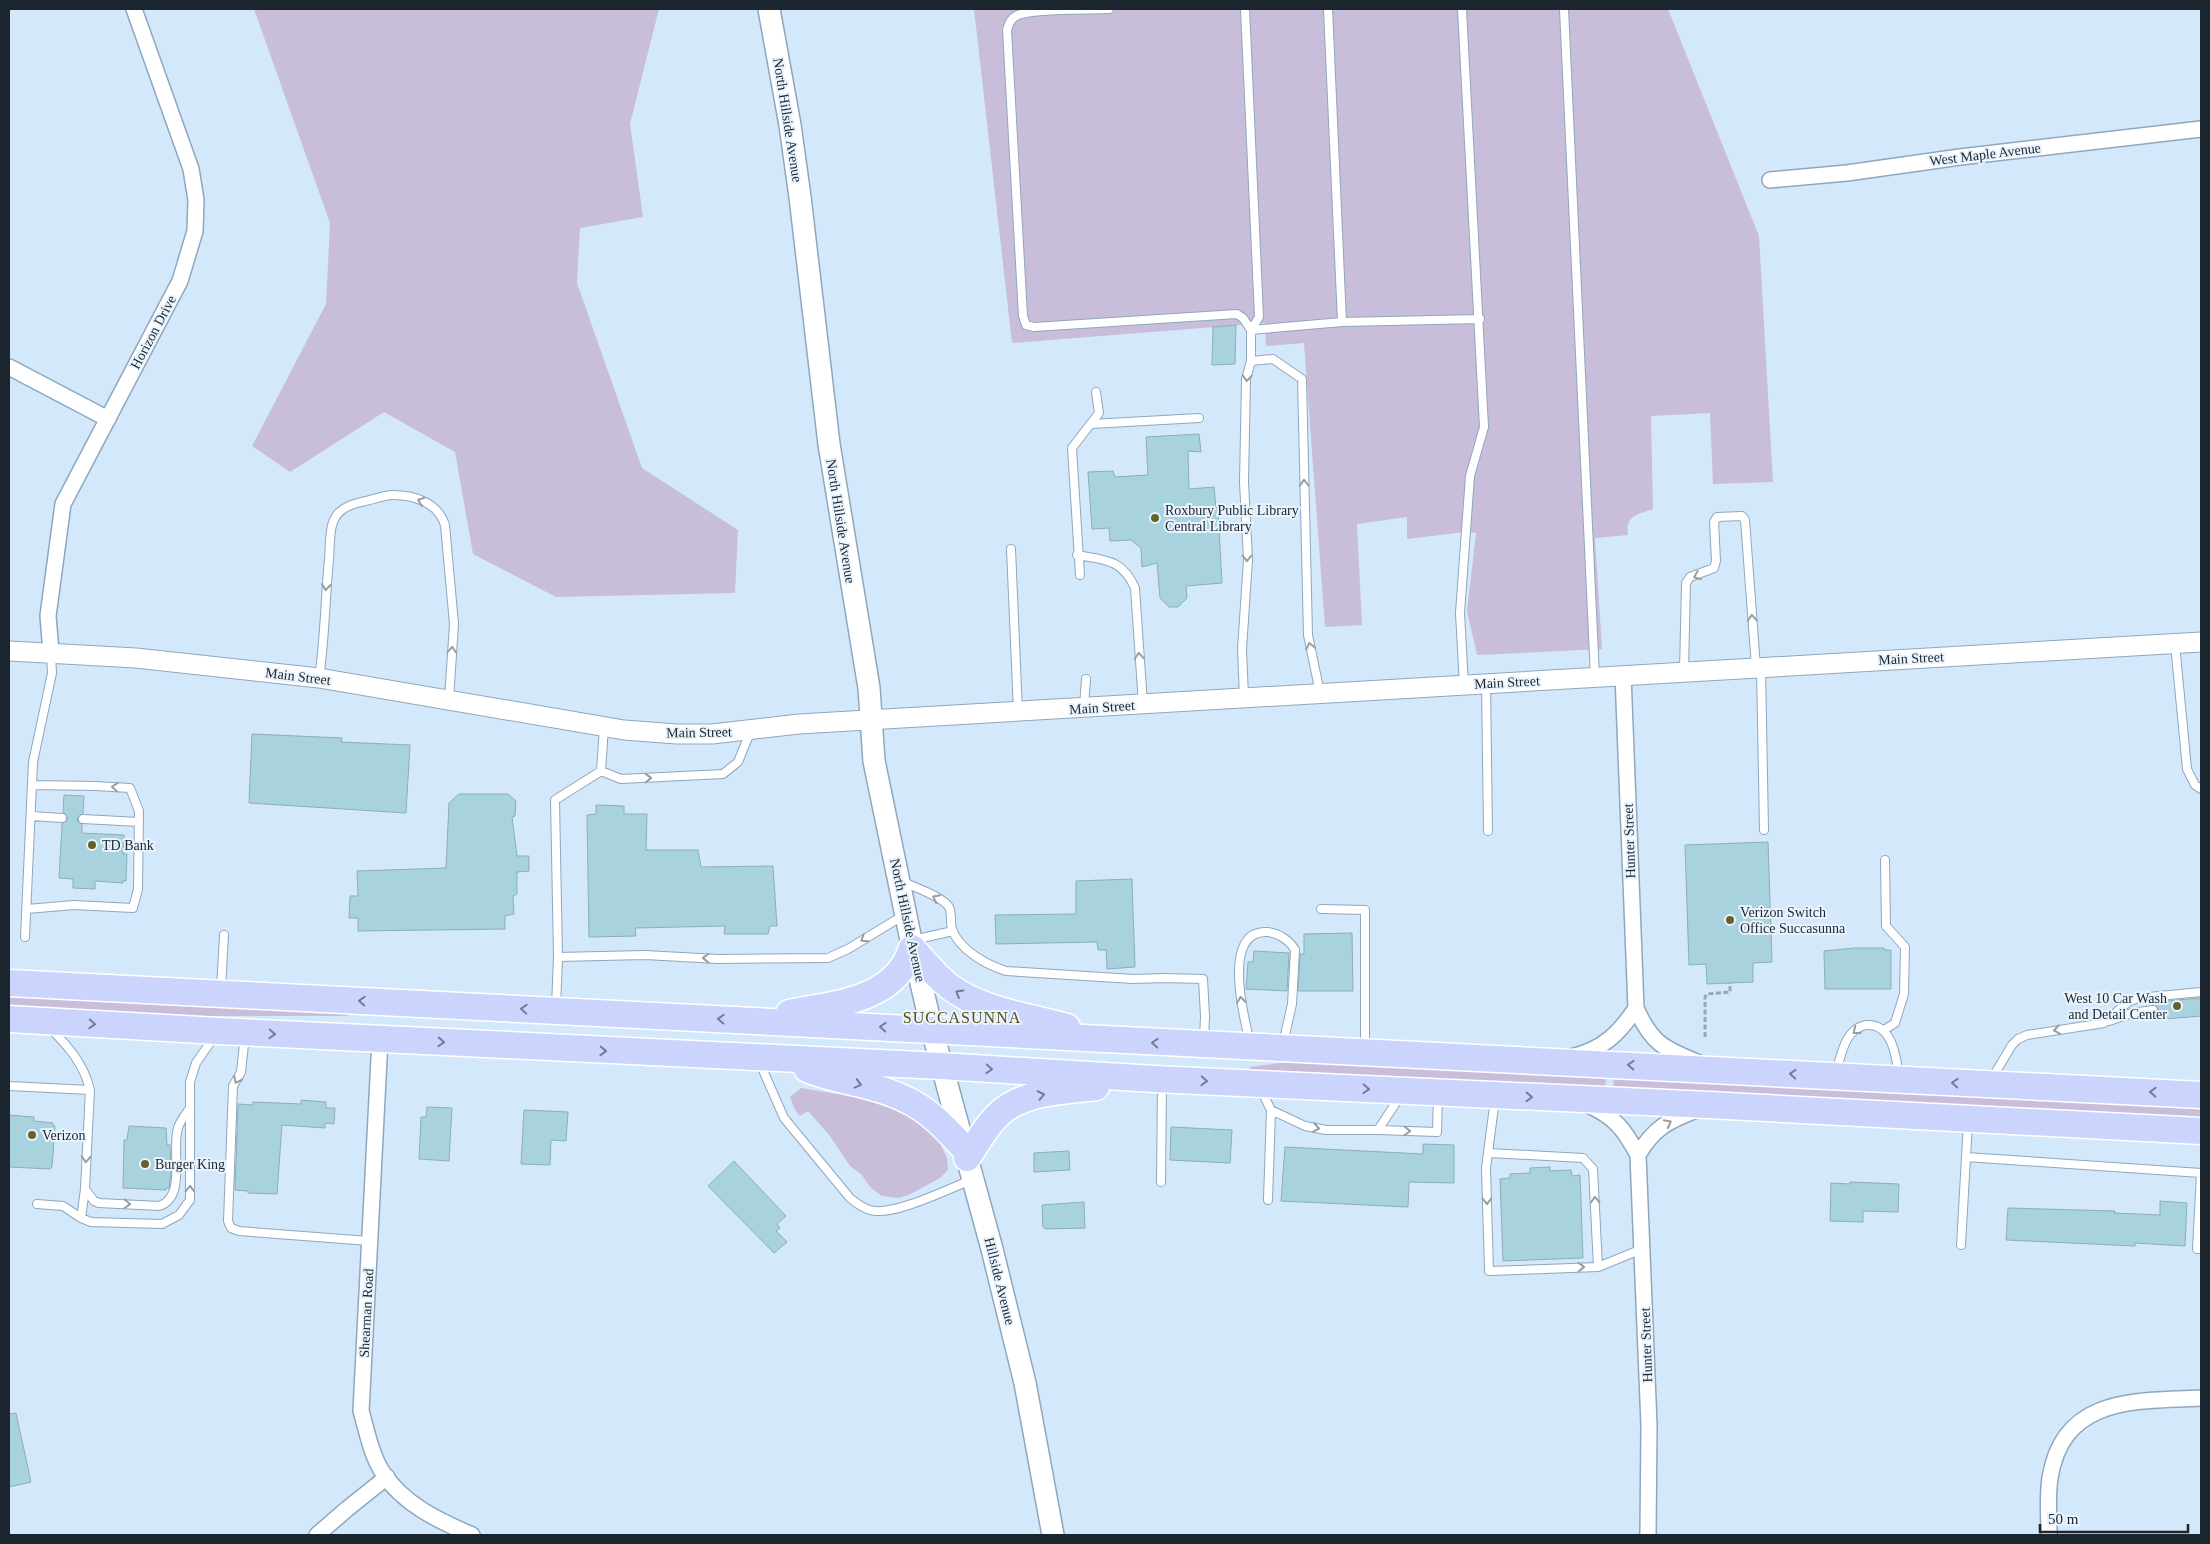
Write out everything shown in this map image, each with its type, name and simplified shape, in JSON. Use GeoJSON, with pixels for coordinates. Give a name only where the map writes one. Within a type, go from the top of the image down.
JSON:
{"type":"FeatureCollection","features":[{"type":"Feature","properties":{"kind":"highway"},"geometry":{"type":"LineString","coordinates":[[753,1020],[870,995],[885,986],[900,971],[910,957],[912,944]]}},
{"type":"Feature","properties":{"kind":"highway"},"geometry":{"type":"LineString","coordinates":[[912,944],[950,987],[970,999],[986,1005],[1123,1041]]}},
{"type":"Feature","properties":{"kind":"highway"},"geometry":{"type":"LineString","coordinates":[[9,983],[2201,1095]]}},
{"type":"Feature","properties":{"kind":"highway"},"geometry":{"type":"LineString","coordinates":[[9,1019],[218,1032],[599,1051],[768,1057],[1158,1079],[2201,1131]]}},
{"type":"Feature","properties":{"kind":"highway"},"geometry":{"type":"LineString","coordinates":[[768,1057],[810,1071],[890,1092],[906,1099],[934,1117],[968,1161],[999,1113],[1018,1102],[1056,1092],[1158,1079]]}},
{"type":"Feature","properties":{"kind":"main road","name":"North Hillside Avenue"},"geometry":{"type":"LineString","coordinates":[[770,9],[790,125],[829,444],[869,688],[874,761],[932,1030]]}},
{"type":"Feature","properties":{"kind":"main road","name":"Hillside Avenue"},"geometry":{"type":"LineString","coordinates":[[932,1030],[992,1249],[1025,1383],[1053,1535]]}},
{"type":"Feature","properties":{"kind":"street","name":"Horizon Drive"},"geometry":{"type":"LineString","coordinates":[[51,652],[48,616],[63,504],[180,281],[196,231],[196,200],[191,169],[168,99],[134,9]]}},
{"type":"Feature","properties":{"kind":"street","name":"West Maple Avenue"},"geometry":{"type":"LineString","coordinates":[[1770,180],[1847,173],[1960,156],[2201,129]]}},
{"type":"Feature","properties":{"kind":"street"},"geometry":{"type":"LineString","coordinates":[[9,367],[108,419]]}},
{"type":"Feature","properties":{"kind":"street","name":"Main Street"},"geometry":{"type":"LineString","coordinates":[[9,651],[51,652],[183,662],[319,678],[604,726],[677,734],[712,734],[871,720],[2201,642]]}},
{"type":"Feature","properties":{"kind":"street","name":"Hunter Street"},"geometry":{"type":"LineString","coordinates":[[1623,675],[1636,1008],[1645,1029],[1661,1045],[1717,1070]]}},
{"type":"Feature","properties":{"kind":"street"},"geometry":{"type":"LineString","coordinates":[[1552,1061],[1580,1055],[1612,1038],[1624,1026],[1636,1008]]}},
{"type":"Feature","properties":{"kind":"street","name":"Shearman Road"},"geometry":{"type":"LineString","coordinates":[[380,1039],[360,1411],[372,1450],[387,1477],[420,1509],[446,1524],[472,1535]]}},
{"type":"Feature","properties":{"kind":"street","name":"Hunter Street"},"geometry":{"type":"LineString","coordinates":[[1576,1100],[1604,1113],[1614,1120],[1626,1133],[1638,1154],[1649,1425],[1648,1535]]}},
{"type":"Feature","properties":{"kind":"street"},"geometry":{"type":"LineString","coordinates":[[1638,1154],[1646,1140],[1662,1125],[1709,1105]]}},
{"type":"Feature","properties":{"kind":"street"},"geometry":{"type":"LineString","coordinates":[[2049,1535],[2050,1477],[2060,1448],[2076,1424],[2089,1414],[2120,1404],[2201,1398]]}},
{"type":"Feature","properties":{"kind":"street"},"geometry":{"type":"LineString","coordinates":[[317,1535],[347,1508],[387,1477]]}},
{"type":"Feature","properties":{"kind":"lane"},"geometry":{"type":"LineString","coordinates":[[1109,9],[1026,13],[1012,18],[1008,24],[1023,316],[1026,325],[1034,327],[1237,314],[1243,318],[1251,330]]}},
{"type":"Feature","properties":{"kind":"lane"},"geometry":{"type":"LineString","coordinates":[[1244,698],[1242,649],[1248,560],[1244,482],[1246,379],[1251,361],[1251,330],[1259,316],[1245,9]]}},
{"type":"Feature","properties":{"kind":"lane"},"geometry":{"type":"LineString","coordinates":[[1328,9],[1342,322]]}},
{"type":"Feature","properties":{"kind":"lane"},"geometry":{"type":"LineString","coordinates":[[1462,9],[1480,319],[1484,427],[1470,476],[1460,613],[1464,685]]}},
{"type":"Feature","properties":{"kind":"lane"},"geometry":{"type":"LineString","coordinates":[[1564,9],[1595,677]]}},
{"type":"Feature","properties":{"kind":"lane"},"geometry":{"type":"LineString","coordinates":[[1251,330],[1342,322],[1480,319]]}},
{"type":"Feature","properties":{"kind":"lane"},"geometry":{"type":"LineString","coordinates":[[1251,361],[1273,359],[1302,379],[1308,635],[1320,694]]}},
{"type":"Feature","properties":{"kind":"lane"},"geometry":{"type":"LineString","coordinates":[[1080,575],[1077,555],[1072,448],[1099,413],[1096,392]]}},
{"type":"Feature","properties":{"kind":"lane"},"geometry":{"type":"LineString","coordinates":[[1091,424],[1199,418]]}},
{"type":"Feature","properties":{"kind":"lane"},"geometry":{"type":"LineString","coordinates":[[319,678],[324,647],[325,601],[333,523],[340,511],[351,504],[392,494],[426,501],[442,516],[445,525],[454,624],[449,699]]}},
{"type":"Feature","properties":{"kind":"lane"},"geometry":{"type":"LineString","coordinates":[[1684,672],[1686,583],[1690,577],[1714,568],[1716,561],[1714,522],[1717,517],[1742,516],[1746,520],[1759,667],[1764,830]]}},
{"type":"Feature","properties":{"kind":"lane"},"geometry":{"type":"LineString","coordinates":[[1011,549],[1018,712]]}},
{"type":"Feature","properties":{"kind":"lane"},"geometry":{"type":"LineString","coordinates":[[1077,555],[1113,562],[1129,576],[1135,588],[1143,704]]}},
{"type":"Feature","properties":{"kind":"lane"},"geometry":{"type":"LineString","coordinates":[[2175,644],[2187,769],[2195,785],[2201,789]]}},
{"type":"Feature","properties":{"kind":"lane"},"geometry":{"type":"LineString","coordinates":[[25,937],[33,762],[52,673],[51,652]]}},
{"type":"Feature","properties":{"kind":"lane"},"geometry":{"type":"LineString","coordinates":[[1084,708],[1086,678]]}},
{"type":"Feature","properties":{"kind":"lane"},"geometry":{"type":"LineString","coordinates":[[1486,684],[1488,831]]}},
{"type":"Feature","properties":{"kind":"lane"},"geometry":{"type":"LineString","coordinates":[[601,771],[604,726]]}},
{"type":"Feature","properties":{"kind":"lane"},"geometry":{"type":"LineString","coordinates":[[601,771],[620,779],[722,774],[738,762],[752,729]]}},
{"type":"Feature","properties":{"kind":"lane"},"geometry":{"type":"LineString","coordinates":[[556,1011],[558,957],[555,800],[601,771]]}},
{"type":"Feature","properties":{"kind":"lane"},"geometry":{"type":"LineString","coordinates":[[27,909],[74,905],[133,908],[138,890],[139,812],[130,788],[32,785]]}},
{"type":"Feature","properties":{"kind":"lane"},"geometry":{"type":"LineString","coordinates":[[31,816],[62,818]]}},
{"type":"Feature","properties":{"kind":"lane"},"geometry":{"type":"LineString","coordinates":[[82,819],[139,822]]}},
{"type":"Feature","properties":{"kind":"lane"},"geometry":{"type":"LineString","coordinates":[[1884,1030],[1895,1023],[1904,994],[1904,947],[1886,926],[1885,860]]}},
{"type":"Feature","properties":{"kind":"lane"},"geometry":{"type":"LineString","coordinates":[[900,880],[939,898],[949,907],[953,931],[975,957],[1006,971],[1133,979],[1203,979],[1204,1045]]}},
{"type":"Feature","properties":{"kind":"lane"},"geometry":{"type":"LineString","coordinates":[[1321,909],[1365,910],[1366,1053]]}},
{"type":"Feature","properties":{"kind":"lane"},"geometry":{"type":"LineString","coordinates":[[558,957],[645,955],[718,958],[828,958],[848,949],[906,914]]}},
{"type":"Feature","properties":{"kind":"lane"},"geometry":{"type":"LineString","coordinates":[[912,944],[953,931]]}},
{"type":"Feature","properties":{"kind":"lane"},"geometry":{"type":"LineString","coordinates":[[1251,1047],[1240,999],[1241,952],[1243,944],[1249,936],[1267,932],[1287,940],[1295,950],[1292,1004],[1282,1049]]}},
{"type":"Feature","properties":{"kind":"lane"},"geometry":{"type":"LineString","coordinates":[[221,993],[224,935]]}},
{"type":"Feature","properties":{"kind":"lane"},"geometry":{"type":"LineString","coordinates":[[2104,1023],[2128,1002],[2138,998],[2201,992]]}},
{"type":"Feature","properties":{"kind":"lane"},"geometry":{"type":"LineString","coordinates":[[1988,1084],[2012,1045],[2018,1039],[2027,1035],[2104,1023],[2132,1013],[2153,1010]]}},
{"type":"Feature","properties":{"kind":"lane"},"geometry":{"type":"LineString","coordinates":[[43,1021],[73,1052],[86,1076],[90,1090],[85,1188],[81,1218]]}},
{"type":"Feature","properties":{"kind":"lane"},"geometry":{"type":"LineString","coordinates":[[1835,1076],[1845,1043],[1850,1034],[1857,1028],[1874,1025],[1884,1030],[1892,1046],[1900,1080]]}},
{"type":"Feature","properties":{"kind":"lane"},"geometry":{"type":"LineString","coordinates":[[37,1204],[64,1206],[81,1218],[91,1222],[162,1224],[179,1215],[190,1200],[190,1082],[196,1063],[218,1032]]}},
{"type":"Feature","properties":{"kind":"lane"},"geometry":{"type":"LineString","coordinates":[[245,1033],[241,1072],[233,1086],[228,1221],[231,1228],[239,1231],[369,1241]]}},
{"type":"Feature","properties":{"kind":"lane"},"geometry":{"type":"LineString","coordinates":[[768,1057],[784,1118],[850,1198],[860,1205],[870,1210],[890,1210],[968,1161]]}},
{"type":"Feature","properties":{"kind":"lane"},"geometry":{"type":"LineString","coordinates":[[1158,1079],[1161,1182]]}},
{"type":"Feature","properties":{"kind":"lane"},"geometry":{"type":"LineString","coordinates":[[1258,1084],[1271,1110],[1268,1200]]}},
{"type":"Feature","properties":{"kind":"lane"},"geometry":{"type":"LineString","coordinates":[[9,1086],[90,1090]]}},
{"type":"Feature","properties":{"kind":"lane"},"geometry":{"type":"LineString","coordinates":[[1378,1130],[1403,1091]]}},
{"type":"Feature","properties":{"kind":"lane"},"geometry":{"type":"LineString","coordinates":[[1271,1110],[1304,1126],[1334,1130],[1437,1132],[1438,1093]]}},
{"type":"Feature","properties":{"kind":"lane"},"geometry":{"type":"LineString","coordinates":[[1495,1095],[1486,1168],[1489,1271],[1598,1267],[1642,1249]]}},
{"type":"Feature","properties":{"kind":"lane"},"geometry":{"type":"LineString","coordinates":[[85,1188],[94,1201],[100,1203],[159,1206],[167,1202],[175,1192],[178,1127],[190,1108]]}},
{"type":"Feature","properties":{"kind":"lane"},"geometry":{"type":"LineString","coordinates":[[1962,1245],[1968,1120]]}},
{"type":"Feature","properties":{"kind":"lane"},"geometry":{"type":"LineString","coordinates":[[1488,1153],[1583,1158],[1593,1169],[1598,1267]]}},
{"type":"Feature","properties":{"kind":"lane"},"geometry":{"type":"LineString","coordinates":[[1966,1157],[2201,1173],[2197,1249],[2201,1249]]}},
{"type":"Feature","properties":{"kind":"path"},"geometry":{"type":"LineString","coordinates":[[1705,1037],[1705,998],[1707,994],[1712,992],[1730,992],[1730,983]]}},
{"type":"Feature","properties":{"kind":"shaded area"},"geometry":{"type":"Polygon","coordinates":[[[254,9],[659,9],[630,124],[643,217],[580,228],[577,283],[642,468],[738,530],[735,593],[556,597],[473,554],[455,452],[384,412],[290,472],[252,446],[326,304],[330,223],[254,9]]]}},
{"type":"Feature","properties":{"kind":"shaded area"},"geometry":{"type":"Polygon","coordinates":[[[974,9],[1668,9],[1759,236],[1773,482],[1713,484],[1710,413],[1651,416],[1653,509],[1630,520],[1628,523],[1628,535],[1595,538],[1602,649],[1477,655],[1467,611],[1476,533],[1465,532],[1407,539],[1407,517],[1357,524],[1362,625],[1325,627],[1304,343],[1266,346],[1265,323],[1012,343],[974,9]]]}},
{"type":"Feature","properties":{"kind":"shaded area"},"geometry":{"type":"Polygon","coordinates":[[[9,995],[348,1013],[348,1016],[179,1016],[9,1008],[9,995]]]}},
{"type":"Feature","properties":{"kind":"shaded area"},"geometry":{"type":"Polygon","coordinates":[[[1295,1061],[1606,1075],[1605,1090],[1250,1071],[1250,1067],[1295,1061]]]}},
{"type":"Feature","properties":{"kind":"shaded area"},"geometry":{"type":"Polygon","coordinates":[[[1614,1076],[2201,1106],[2201,1121],[1613,1090],[1614,1076]]]}},
{"type":"Feature","properties":{"kind":"shaded area"},"geometry":{"type":"Polygon","coordinates":[[[801,1088],[896,1104],[937,1137],[947,1158],[948,1170],[940,1178],[909,1195],[899,1198],[882,1196],[871,1188],[861,1174],[850,1166],[830,1136],[808,1111],[800,1116],[795,1110],[790,1097],[801,1088]]]}},
{"type":"Feature","properties":{"kind":"building"},"geometry":{"type":"Polygon","coordinates":[[[1236,325],[1235,364],[1212,365],[1213,327],[1236,325]]]}},
{"type":"Feature","properties":{"kind":"building","name":"Roxbury Public Library Central Library"},"geometry":{"type":"Polygon","coordinates":[[[1199,434],[1201,452],[1188,451],[1189,489],[1214,487],[1216,508],[1218,508],[1222,583],[1186,586],[1187,598],[1178,607],[1169,607],[1160,598],[1157,563],[1142,567],[1141,548],[1131,540],[1110,541],[1109,528],[1092,529],[1088,472],[1113,471],[1115,477],[1148,475],[1146,437],[1199,434]]]}},
{"type":"Feature","properties":{"kind":"building"},"geometry":{"type":"Polygon","coordinates":[[[252,734],[342,738],[341,742],[410,745],[406,813],[249,803],[252,734]]]}},
{"type":"Feature","properties":{"kind":"building"},"geometry":{"type":"Polygon","coordinates":[[[459,794],[508,794],[516,801],[515,816],[512,817],[517,856],[529,856],[529,871],[517,872],[517,894],[513,896],[514,914],[505,916],[505,929],[358,931],[358,918],[349,918],[350,896],[358,896],[357,871],[446,868],[449,803],[459,794]]]}},
{"type":"Feature","properties":{"kind":"building","name":"TD Bank"},"geometry":{"type":"Polygon","coordinates":[[[64,795],[84,796],[83,813],[77,818],[78,822],[82,824],[82,833],[124,835],[123,854],[127,854],[126,881],[123,880],[123,883],[95,881],[95,889],[73,888],[73,879],[59,878],[62,824],[68,818],[63,812],[64,795]]]}},
{"type":"Feature","properties":{"kind":"building"},"geometry":{"type":"Polygon","coordinates":[[[596,805],[624,806],[624,814],[647,814],[646,850],[698,850],[701,867],[773,866],[777,926],[770,926],[768,934],[724,934],[725,926],[635,928],[636,936],[589,937],[587,815],[596,814],[596,805]]]}},
{"type":"Feature","properties":{"kind":"building"},"geometry":{"type":"Polygon","coordinates":[[[1768,842],[1772,962],[1753,963],[1753,982],[1707,984],[1706,964],[1689,965],[1685,845],[1768,842]]]}},
{"type":"Feature","properties":{"kind":"building"},"geometry":{"type":"Polygon","coordinates":[[[1132,879],[1135,967],[1107,969],[1106,950],[1098,950],[1097,942],[996,944],[995,915],[1076,914],[1076,881],[1132,879]]]}},
{"type":"Feature","properties":{"kind":"building"},"geometry":{"type":"Polygon","coordinates":[[[1352,933],[1353,991],[1298,991],[1300,954],[1304,954],[1304,934],[1352,933]]]}},
{"type":"Feature","properties":{"kind":"building"},"geometry":{"type":"Polygon","coordinates":[[[1884,948],[1884,950],[1891,950],[1891,989],[1825,989],[1824,951],[1884,948]]]}},
{"type":"Feature","properties":{"kind":"building"},"geometry":{"type":"Polygon","coordinates":[[[1254,951],[1289,953],[1287,991],[1246,989],[1248,962],[1253,962],[1254,951]]]}},
{"type":"Feature","properties":{"kind":"building","name":"West 10 Car Wash and Detail Center"},"geometry":{"type":"Polygon","coordinates":[[[2201,998],[2201,1016],[2154,1020],[2154,1016],[2159,1010],[2153,1002],[2201,998]]]}},
{"type":"Feature","properties":{"kind":"building"},"geometry":{"type":"Polygon","coordinates":[[[301,1100],[326,1102],[326,1108],[335,1108],[334,1124],[325,1123],[325,1128],[282,1125],[277,1194],[248,1193],[248,1191],[235,1190],[238,1104],[253,1105],[253,1102],[301,1104],[301,1100]]]}},
{"type":"Feature","properties":{"kind":"building"},"geometry":{"type":"Polygon","coordinates":[[[427,1107],[452,1108],[449,1161],[419,1159],[421,1117],[426,1117],[427,1107]]]}},
{"type":"Feature","properties":{"kind":"building"},"geometry":{"type":"Polygon","coordinates":[[[524,1110],[568,1112],[566,1141],[551,1140],[550,1165],[521,1164],[524,1110]]]}},
{"type":"Feature","properties":{"kind":"building","name":"Verizon"},"geometry":{"type":"Polygon","coordinates":[[[9,1115],[34,1117],[34,1121],[53,1123],[53,1126],[55,1126],[52,1167],[50,1169],[9,1167],[9,1115]]]}},
{"type":"Feature","properties":{"kind":"building","name":"Burger King"},"geometry":{"type":"Polygon","coordinates":[[[129,1126],[166,1128],[167,1145],[170,1145],[171,1172],[169,1188],[166,1188],[166,1190],[123,1188],[124,1140],[127,1140],[129,1126]]]}},
{"type":"Feature","properties":{"kind":"building"},"geometry":{"type":"Polygon","coordinates":[[[1171,1127],[1232,1130],[1230,1163],[1170,1160],[1171,1127]]]}},
{"type":"Feature","properties":{"kind":"building"},"geometry":{"type":"Polygon","coordinates":[[[1423,1144],[1454,1145],[1454,1183],[1409,1182],[1408,1207],[1281,1201],[1285,1147],[1423,1154],[1423,1144]]]}},
{"type":"Feature","properties":{"kind":"building"},"geometry":{"type":"Polygon","coordinates":[[[1069,1151],[1070,1170],[1034,1172],[1034,1153],[1069,1151]]]}},
{"type":"Feature","properties":{"kind":"building"},"geometry":{"type":"Polygon","coordinates":[[[734,1161],[786,1216],[777,1224],[780,1228],[776,1231],[787,1242],[774,1253],[708,1186],[734,1161]]]}},
{"type":"Feature","properties":{"kind":"building"},"geometry":{"type":"Polygon","coordinates":[[[1550,1167],[1550,1171],[1571,1170],[1572,1176],[1580,1175],[1583,1258],[1503,1261],[1500,1179],[1510,1178],[1510,1174],[1530,1173],[1530,1168],[1550,1167]]]}},
{"type":"Feature","properties":{"kind":"building"},"geometry":{"type":"Polygon","coordinates":[[[1850,1182],[1899,1184],[1898,1212],[1863,1211],[1863,1222],[1830,1221],[1831,1183],[1850,1184],[1850,1182]]]}},
{"type":"Feature","properties":{"kind":"building"},"geometry":{"type":"Polygon","coordinates":[[[2160,1201],[2187,1203],[2185,1246],[2135,1243],[2135,1246],[2006,1240],[2008,1208],[2115,1211],[2114,1213],[2160,1215],[2160,1201]]]}},
{"type":"Feature","properties":{"kind":"building"},"geometry":{"type":"Polygon","coordinates":[[[1084,1202],[1085,1228],[1045,1229],[1043,1227],[1042,1205],[1084,1202]]]}},
{"type":"Feature","properties":{"kind":"building"},"geometry":{"type":"Polygon","coordinates":[[[16,1413],[31,1482],[9,1487],[9,1414],[16,1413]]]}},
{"type":"Feature","properties":{"kind":"place","name":"Roxbury Public Library Central Library"},"geometry":{"type":"Point","coordinates":[1155,518]}},
{"type":"Feature","properties":{"kind":"place","name":"TD Bank"},"geometry":{"type":"Point","coordinates":[92,845]}},
{"type":"Feature","properties":{"kind":"place","name":"Verizon Switch Office Succasunna"},"geometry":{"type":"Point","coordinates":[1730,920]}},
{"type":"Feature","properties":{"kind":"place","name":"West 10 Car Wash and Detail Center"},"geometry":{"type":"Point","coordinates":[2177,1006]}},
{"type":"Feature","properties":{"kind":"place","name":"Verizon"},"geometry":{"type":"Point","coordinates":[32,1135]}},
{"type":"Feature","properties":{"kind":"place","name":"Burger King"},"geometry":{"type":"Point","coordinates":[145,1164]}},
{"type":"Feature","properties":{"kind":"district","name":"SUCCASUNNA"},"geometry":{"type":"Point","coordinates":[962,1017]}}]}
